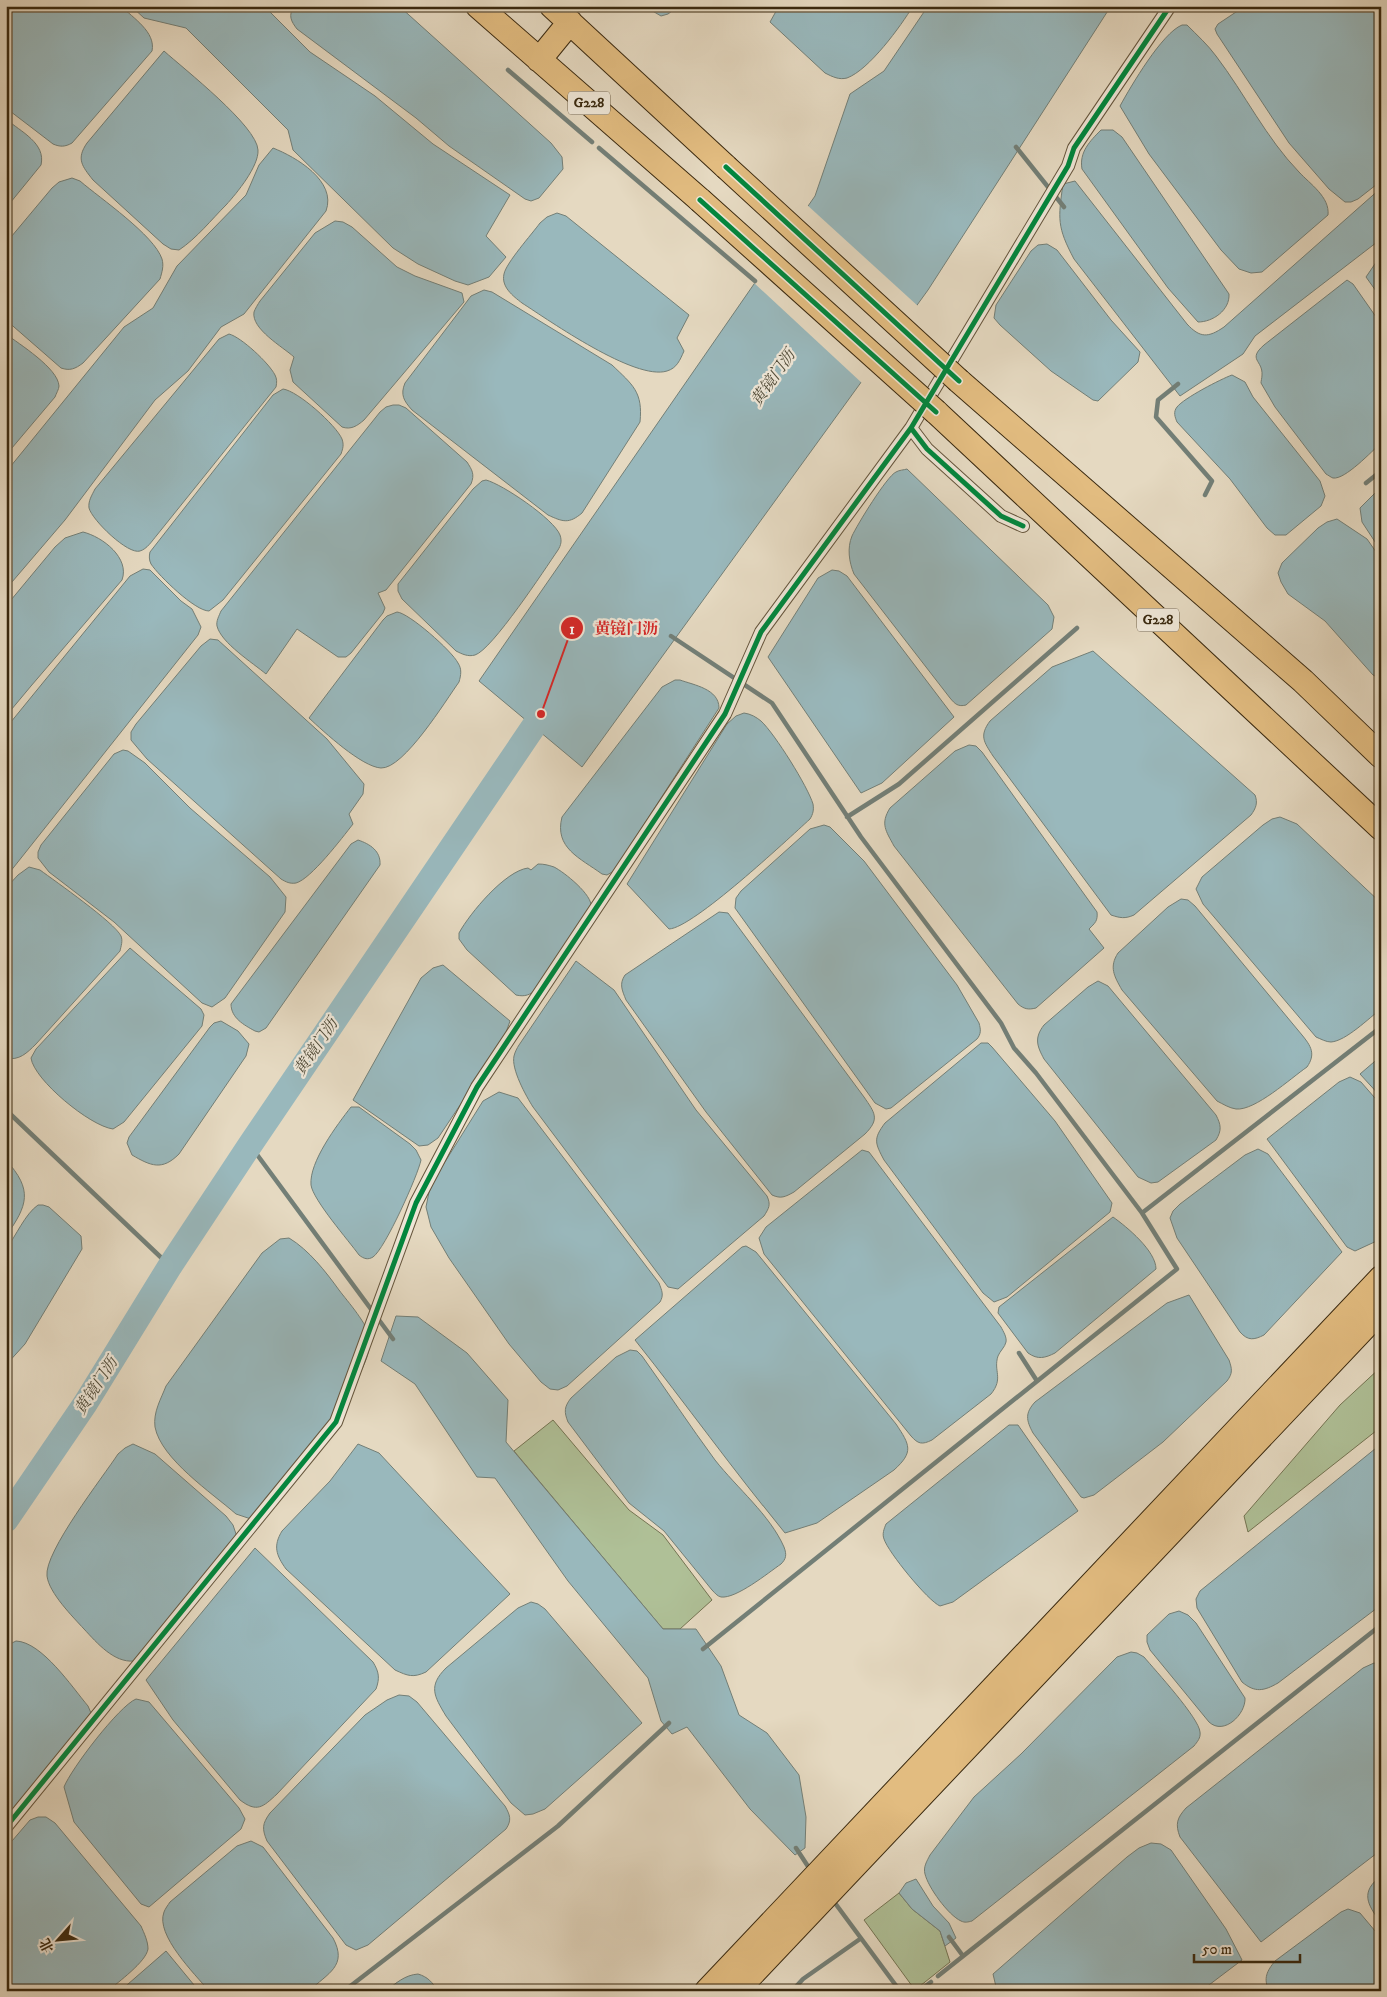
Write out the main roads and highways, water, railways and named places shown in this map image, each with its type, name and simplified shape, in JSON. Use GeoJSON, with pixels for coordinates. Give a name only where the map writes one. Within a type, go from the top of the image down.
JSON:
{"type":"FeatureCollection","features":[{"type":"Feature","properties":{"kind":"highway","name":"G228"},"geometry":{"type":"LineString","coordinates":[[478,6],[700,200],[936,412],[1381,828]]}},
{"type":"Feature","properties":{"kind":"highway"},"geometry":{"type":"LineString","coordinates":[[552,6],[959,381],[1303,681],[1381,756]]}},
{"type":"Feature","properties":{"kind":"highway"},"geometry":{"type":"LineString","coordinates":[[539,60],[570,22]]}},
{"type":"Feature","properties":{"kind":"highway"},"geometry":{"type":"LineString","coordinates":[[707,1991],[1378,1281]]}},
{"type":"Feature","properties":{"kind":"highway"},"geometry":{"type":"LineString","coordinates":[[736,1991],[1381,1310]]}},
{"type":"Feature","properties":{"kind":"water"},"geometry":{"type":"Polygon","coordinates":[[[6,6],[121,6],[143,26],[151,38],[152,51],[72,143],[65,146],[56,145],[6,108],[6,6]]]}},
{"type":"Feature","properties":{"kind":"water"},"geometry":{"type":"Polygon","coordinates":[[[131,6],[264,6],[310,52],[375,96],[433,144],[510,195],[486,236],[506,257],[489,277],[468,285],[418,264],[393,248],[293,150],[288,130],[186,28],[144,18],[131,6]]]}},
{"type":"Feature","properties":{"kind":"water"},"geometry":{"type":"Polygon","coordinates":[[[294,6],[399,6],[551,143],[562,157],[563,169],[539,198],[531,201],[525,199],[449,146],[416,118],[297,29],[291,18],[294,6]]]}},
{"type":"Feature","properties":{"kind":"water"},"geometry":{"type":"Polygon","coordinates":[[[644,6],[679,6],[668,14],[661,16],[644,6]]]}},
{"type":"Feature","properties":{"kind":"water"},"geometry":{"type":"Polygon","coordinates":[[[779,6],[913,6],[901,25],[874,57],[856,73],[841,79],[825,73],[770,22],[779,6]]]}},
{"type":"Feature","properties":{"kind":"water"},"geometry":{"type":"Polygon","coordinates":[[[928,6],[1111,6],[928,290],[582,767],[479,681],[815,196],[850,94],[884,71],[928,6]]]}},
{"type":"Feature","properties":{"kind":"water"},"geometry":{"type":"Polygon","coordinates":[[[1245,6],[1381,6],[1381,181],[1358,199],[1345,202],[1329,189],[1289,143],[1217,34],[1215,29],[1218,24],[1245,6]]]}},
{"type":"Feature","properties":{"kind":"water"},"geometry":{"type":"Polygon","coordinates":[[[1182,25],[1187,25],[1213,52],[1276,145],[1323,197],[1328,208],[1328,215],[1262,272],[1251,273],[1239,269],[1221,250],[1149,154],[1120,106],[1156,49],[1165,38],[1182,25]]]}},
{"type":"Feature","properties":{"kind":"water"},"geometry":{"type":"Polygon","coordinates":[[[164,51],[233,113],[246,127],[258,150],[255,164],[236,194],[198,234],[179,250],[171,249],[163,244],[93,180],[83,166],[81,158],[87,143],[164,51]]]}},
{"type":"Feature","properties":{"kind":"water"},"geometry":{"type":"Polygon","coordinates":[[[6,119],[36,144],[42,157],[41,165],[6,208],[6,119]]]}},
{"type":"Feature","properties":{"kind":"water"},"geometry":{"type":"Polygon","coordinates":[[[1101,130],[1113,130],[1122,137],[1229,294],[1227,305],[1220,314],[1209,320],[1198,322],[1168,288],[1082,169],[1084,152],[1089,143],[1101,130]]]}},
{"type":"Feature","properties":{"kind":"water"},"geometry":{"type":"Polygon","coordinates":[[[273,148],[293,157],[320,180],[326,190],[328,200],[326,211],[244,314],[221,327],[188,371],[155,400],[65,520],[6,589],[6,472],[124,327],[153,308],[177,266],[246,195],[259,165],[273,148]]]}},
{"type":"Feature","properties":{"kind":"water"},"geometry":{"type":"Polygon","coordinates":[[[72,178],[80,181],[113,207],[149,239],[162,259],[163,267],[160,279],[83,363],[75,368],[67,369],[61,368],[6,320],[6,243],[52,188],[59,182],[72,178]]]}},
{"type":"Feature","properties":{"kind":"water"},"geometry":{"type":"Polygon","coordinates":[[[1075,181],[1187,324],[1196,332],[1204,335],[1209,335],[1224,327],[1381,188],[1381,239],[1255,336],[1243,354],[1180,396],[1074,259],[1068,248],[1060,223],[1060,206],[1063,184],[1075,181]]]}},
{"type":"Feature","properties":{"kind":"water"},"geometry":{"type":"Polygon","coordinates":[[[557,213],[566,216],[689,315],[677,338],[684,351],[676,366],[667,371],[653,372],[614,359],[552,323],[508,291],[504,283],[504,274],[509,263],[540,223],[547,217],[557,213]]]}},
{"type":"Feature","properties":{"kind":"water"},"geometry":{"type":"Polygon","coordinates":[[[335,221],[343,222],[352,227],[397,267],[415,276],[462,293],[464,302],[364,420],[351,428],[342,427],[293,382],[290,370],[294,357],[262,331],[254,318],[254,312],[260,301],[315,233],[335,221]]]}},
{"type":"Feature","properties":{"kind":"water"},"geometry":{"type":"Polygon","coordinates":[[[1047,244],[1057,250],[1111,320],[1140,352],[1138,362],[1098,401],[1093,400],[1051,371],[994,318],[996,305],[1031,251],[1038,245],[1047,244]]]}},
{"type":"Feature","properties":{"kind":"water"},"geometry":{"type":"Polygon","coordinates":[[[1381,255],[1381,298],[1366,277],[1381,255]]]}},
{"type":"Feature","properties":{"kind":"water"},"geometry":{"type":"Polygon","coordinates":[[[1347,280],[1353,284],[1381,324],[1381,443],[1351,470],[1333,478],[1326,474],[1275,407],[1261,383],[1262,370],[1256,357],[1264,345],[1347,280]]]}},
{"type":"Feature","properties":{"kind":"water"},"geometry":{"type":"Polygon","coordinates":[[[484,290],[492,292],[612,365],[626,378],[638,396],[641,412],[640,422],[582,513],[573,519],[566,521],[548,515],[412,410],[404,398],[405,383],[471,296],[484,290]]]}},
{"type":"Feature","properties":{"kind":"water"},"geometry":{"type":"Polygon","coordinates":[[[6,334],[45,364],[57,379],[59,386],[55,397],[6,455],[6,334]]]}},
{"type":"Feature","properties":{"kind":"water"},"geometry":{"type":"Polygon","coordinates":[[[229,334],[247,345],[267,364],[276,376],[276,387],[149,544],[140,551],[127,548],[103,528],[89,508],[95,489],[219,339],[229,334]]]}},
{"type":"Feature","properties":{"kind":"water"},"geometry":{"type":"Polygon","coordinates":[[[1232,375],[1245,382],[1253,397],[1320,481],[1325,496],[1321,506],[1286,535],[1275,535],[1267,528],[1230,479],[1177,422],[1175,411],[1181,403],[1203,389],[1232,375]]]}},
{"type":"Feature","properties":{"kind":"water"},"geometry":{"type":"Polygon","coordinates":[[[283,389],[290,391],[307,402],[332,426],[342,439],[341,454],[223,600],[209,611],[203,609],[178,592],[161,576],[151,564],[150,552],[273,395],[283,389]]]}},
{"type":"Feature","properties":{"kind":"water"},"geometry":{"type":"Polygon","coordinates":[[[393,405],[406,408],[467,462],[473,477],[471,484],[386,590],[378,593],[385,608],[383,613],[351,653],[346,657],[338,657],[297,629],[266,674],[231,646],[220,632],[217,624],[221,611],[380,412],[386,407],[393,405]]]}},
{"type":"Feature","properties":{"kind":"water"},"geometry":{"type":"Polygon","coordinates":[[[907,469],[1048,605],[1054,617],[1052,629],[966,705],[961,706],[953,702],[854,574],[851,565],[849,555],[850,541],[860,522],[879,491],[892,475],[897,471],[907,469]]]}},
{"type":"Feature","properties":{"kind":"water"},"geometry":{"type":"Polygon","coordinates":[[[486,480],[527,503],[548,520],[560,535],[561,543],[531,590],[505,625],[483,650],[472,656],[456,651],[402,599],[398,591],[398,584],[473,489],[486,480]]]}},
{"type":"Feature","properties":{"kind":"water"},"geometry":{"type":"Polygon","coordinates":[[[1381,487],[1381,551],[1362,522],[1360,508],[1381,487]]]}},
{"type":"Feature","properties":{"kind":"water"},"geometry":{"type":"Polygon","coordinates":[[[1337,519],[1367,539],[1381,559],[1381,679],[1373,675],[1325,621],[1288,594],[1278,573],[1282,563],[1318,528],[1327,522],[1337,519]]]}},
{"type":"Feature","properties":{"kind":"water"},"geometry":{"type":"Polygon","coordinates":[[[83,532],[99,539],[118,556],[122,564],[122,580],[6,716],[6,606],[55,547],[65,538],[83,532]]]}},
{"type":"Feature","properties":{"kind":"water"},"geometry":{"type":"Polygon","coordinates":[[[143,569],[150,570],[181,601],[192,609],[201,627],[198,635],[6,877],[6,728],[130,576],[143,569]]]}},
{"type":"Feature","properties":{"kind":"water"},"geometry":{"type":"Polygon","coordinates":[[[832,570],[839,571],[847,576],[954,717],[882,783],[861,793],[768,657],[818,578],[832,570]]]}},
{"type":"Feature","properties":{"kind":"water"},"geometry":{"type":"Polygon","coordinates":[[[397,612],[420,625],[439,642],[454,657],[461,674],[459,682],[424,732],[401,758],[381,768],[364,762],[333,740],[309,718],[383,620],[397,612]]]}},
{"type":"Feature","properties":{"kind":"water"},"geometry":{"type":"Polygon","coordinates":[[[210,639],[218,640],[327,739],[364,784],[363,794],[349,814],[353,824],[318,866],[296,883],[288,883],[281,879],[147,759],[131,740],[131,732],[136,724],[201,646],[210,639]]]}},
{"type":"Feature","properties":{"kind":"water"},"geometry":{"type":"Polygon","coordinates":[[[1093,651],[1255,795],[1256,801],[1251,815],[1134,915],[1125,918],[1111,915],[993,756],[984,739],[985,731],[990,721],[1052,667],[1093,651]]]}},
{"type":"Feature","properties":{"kind":"water"},"geometry":{"type":"Polygon","coordinates":[[[675,680],[692,684],[710,692],[715,696],[719,708],[614,871],[607,875],[602,874],[578,857],[565,844],[561,828],[562,817],[662,687],[675,680]]]}},
{"type":"Feature","properties":{"kind":"water"},"geometry":{"type":"Polygon","coordinates":[[[744,713],[761,721],[782,748],[810,796],[813,804],[813,814],[782,845],[718,899],[681,925],[669,929],[627,884],[727,724],[736,716],[744,713]]]}},
{"type":"Feature","properties":{"kind":"water"},"geometry":{"type":"Polygon","coordinates":[[[969,745],[976,746],[982,752],[1097,912],[1096,922],[1089,929],[1104,948],[1036,1008],[1026,1009],[1018,1004],[894,846],[885,827],[885,819],[890,808],[955,751],[969,745]]]}},
{"type":"Feature","properties":{"kind":"water"},"geometry":{"type":"Polygon","coordinates":[[[123,750],[128,751],[145,763],[190,808],[270,877],[286,897],[285,912],[225,998],[212,1007],[202,1003],[114,922],[49,872],[38,858],[41,845],[114,754],[123,750]]]}},
{"type":"Feature","properties":{"kind":"water"},"geometry":{"type":"Polygon","coordinates":[[[1280,817],[1297,824],[1381,903],[1381,1009],[1337,1041],[1329,1042],[1316,1037],[1203,904],[1196,889],[1202,877],[1263,825],[1272,819],[1280,817]]]}},
{"type":"Feature","properties":{"kind":"water"},"geometry":{"type":"Polygon","coordinates":[[[824,825],[830,827],[864,861],[957,985],[980,1025],[980,1034],[977,1039],[891,1108],[886,1109],[875,1103],[735,908],[736,898],[741,891],[810,829],[824,825]]]}},
{"type":"Feature","properties":{"kind":"water"},"geometry":{"type":"Polygon","coordinates":[[[358,840],[377,852],[380,865],[266,1028],[259,1032],[251,1029],[236,1017],[231,1004],[351,844],[358,840]]]}},
{"type":"Feature","properties":{"kind":"water"},"geometry":{"type":"Polygon","coordinates":[[[538,864],[554,867],[571,879],[583,890],[591,907],[537,989],[527,995],[519,996],[467,950],[459,939],[459,933],[480,904],[499,885],[519,871],[528,868],[531,870],[538,864]]]}},
{"type":"Feature","properties":{"kind":"water"},"geometry":{"type":"Polygon","coordinates":[[[29,867],[40,870],[97,912],[121,936],[122,942],[120,951],[36,1044],[22,1055],[11,1059],[6,1058],[6,888],[18,875],[29,867]]]}},
{"type":"Feature","properties":{"kind":"water"},"geometry":{"type":"Polygon","coordinates":[[[1181,899],[1188,900],[1195,906],[1302,1035],[1311,1050],[1312,1054],[1307,1067],[1283,1086],[1253,1105],[1244,1108],[1236,1109],[1217,1101],[1122,990],[1115,976],[1113,967],[1118,953],[1168,907],[1181,899]]]}},
{"type":"Feature","properties":{"kind":"water"},"geometry":{"type":"Polygon","coordinates":[[[719,912],[728,913],[864,1097],[871,1107],[874,1116],[873,1124],[865,1134],[794,1192],[783,1197],[772,1195],[706,1112],[626,1000],[622,990],[622,981],[625,975],[719,912]]]}},
{"type":"Feature","properties":{"kind":"water"},"geometry":{"type":"Polygon","coordinates":[[[130,948],[201,1009],[204,1015],[202,1026],[124,1122],[113,1129],[91,1120],[64,1101],[42,1078],[34,1067],[31,1058],[36,1049],[130,948]]]}},
{"type":"Feature","properties":{"kind":"water"},"geometry":{"type":"Polygon","coordinates":[[[576,961],[614,990],[696,1110],[767,1196],[769,1202],[764,1216],[678,1289],[668,1287],[533,1107],[517,1075],[514,1056],[517,1049],[576,961]]]}},
{"type":"Feature","properties":{"kind":"water"},"geometry":{"type":"Polygon","coordinates":[[[443,965],[510,1021],[503,1041],[438,1138],[428,1145],[419,1146],[353,1100],[421,978],[433,968],[443,965]]]}},
{"type":"Feature","properties":{"kind":"water"},"geometry":{"type":"Polygon","coordinates":[[[1098,981],[1108,986],[1216,1115],[1219,1122],[1220,1130],[1216,1140],[1158,1182],[1151,1183],[1138,1177],[1044,1059],[1038,1046],[1039,1034],[1044,1025],[1088,987],[1098,981]]]}},
{"type":"Feature","properties":{"kind":"water"},"geometry":{"type":"Polygon","coordinates":[[[221,1021],[238,1031],[249,1044],[246,1056],[179,1154],[162,1165],[145,1162],[132,1155],[127,1143],[129,1137],[210,1027],[214,1023],[221,1021]]]}},
{"type":"Feature","properties":{"kind":"water"},"geometry":{"type":"Polygon","coordinates":[[[981,1043],[988,1043],[992,1047],[1055,1121],[1112,1203],[1110,1212],[1007,1297],[994,1302],[983,1293],[884,1160],[877,1145],[877,1137],[885,1123],[981,1043]]]}},
{"type":"Feature","properties":{"kind":"water"},"geometry":{"type":"Polygon","coordinates":[[[1381,1056],[1381,1097],[1360,1074],[1381,1056]]]}},
{"type":"Feature","properties":{"kind":"water"},"geometry":{"type":"Polygon","coordinates":[[[1350,1077],[1361,1082],[1381,1105],[1381,1239],[1355,1251],[1347,1247],[1267,1139],[1339,1082],[1350,1077]]]}},
{"type":"Feature","properties":{"kind":"water"},"geometry":{"type":"Polygon","coordinates":[[[499,1092],[518,1098],[659,1283],[662,1293],[660,1302],[567,1386],[558,1390],[550,1389],[541,1382],[509,1344],[449,1258],[431,1227],[426,1207],[429,1192],[438,1173],[483,1101],[499,1092]]]}},
{"type":"Feature","properties":{"kind":"water"},"geometry":{"type":"Polygon","coordinates":[[[351,1107],[359,1107],[410,1144],[416,1150],[421,1160],[408,1195],[393,1227],[378,1251],[373,1257],[368,1259],[359,1255],[332,1220],[313,1192],[311,1185],[314,1166],[319,1155],[351,1107]]]}},
{"type":"Feature","properties":{"kind":"water"},"geometry":{"type":"Polygon","coordinates":[[[1258,1149],[1268,1154],[1342,1252],[1264,1335],[1251,1339],[1240,1332],[1177,1238],[1170,1218],[1173,1211],[1180,1204],[1245,1155],[1258,1149]]]}},
{"type":"Feature","properties":{"kind":"water"},"geometry":{"type":"Polygon","coordinates":[[[862,1150],[869,1152],[1001,1327],[1006,1338],[1006,1342],[998,1356],[998,1379],[991,1394],[932,1440],[925,1443],[916,1441],[911,1436],[764,1254],[759,1238],[766,1227],[862,1150]]]}},
{"type":"Feature","properties":{"kind":"water"},"geometry":{"type":"Polygon","coordinates":[[[6,1160],[20,1180],[24,1189],[24,1198],[19,1215],[6,1236],[6,1160]]]}},
{"type":"Feature","properties":{"kind":"water"},"geometry":{"type":"Polygon","coordinates":[[[38,1205],[49,1207],[81,1236],[82,1249],[25,1344],[6,1365],[6,1249],[25,1219],[38,1205]]]}},
{"type":"Feature","properties":{"kind":"water"},"geometry":{"type":"Polygon","coordinates":[[[1113,1217],[1133,1233],[1146,1247],[1155,1262],[1156,1269],[1055,1353],[1042,1358],[1028,1353],[998,1313],[999,1307],[1113,1217]]]}},
{"type":"Feature","properties":{"kind":"water"},"geometry":{"type":"Polygon","coordinates":[[[289,1238],[310,1255],[329,1276],[362,1320],[370,1339],[367,1357],[357,1380],[341,1405],[302,1457],[251,1519],[236,1514],[201,1486],[177,1463],[159,1439],[155,1427],[155,1416],[166,1386],[262,1253],[280,1239],[289,1238]]]}},
{"type":"Feature","properties":{"kind":"water"},"geometry":{"type":"Polygon","coordinates":[[[746,1246],[756,1252],[896,1424],[908,1448],[905,1458],[894,1470],[817,1523],[785,1533],[635,1340],[742,1247],[746,1246]]]}},
{"type":"Feature","properties":{"kind":"water"},"geometry":{"type":"Polygon","coordinates":[[[1189,1295],[1229,1360],[1231,1371],[1229,1378],[1163,1442],[1094,1495],[1081,1497],[1033,1433],[1028,1420],[1029,1410],[1035,1402],[1167,1303],[1189,1295]]]}},
{"type":"Feature","properties":{"kind":"water"},"geometry":{"type":"Polygon","coordinates":[[[396,1316],[418,1317],[467,1353],[508,1400],[506,1442],[663,1629],[696,1629],[721,1666],[739,1715],[767,1733],[799,1775],[806,1817],[805,1848],[795,1855],[750,1809],[687,1727],[672,1734],[661,1721],[648,1678],[568,1581],[495,1478],[477,1477],[415,1384],[381,1361],[396,1316]]]}},
{"type":"Feature","properties":{"kind":"water"},"geometry":{"type":"Polygon","coordinates":[[[630,1350],[637,1351],[642,1356],[715,1460],[762,1513],[784,1547],[786,1557],[781,1564],[752,1585],[735,1594],[721,1597],[715,1593],[664,1531],[629,1503],[568,1422],[565,1410],[571,1398],[616,1357],[630,1350]]]}},
{"type":"Feature","properties":{"kind":"water"},"geometry":{"type":"Polygon","coordinates":[[[1009,1425],[1018,1425],[1078,1511],[953,1602],[940,1606],[918,1586],[900,1565],[883,1537],[885,1526],[1009,1425]]]}},
{"type":"Feature","properties":{"kind":"water"},"geometry":{"type":"Polygon","coordinates":[[[133,1444],[155,1454],[226,1516],[233,1525],[238,1540],[134,1661],[127,1661],[106,1651],[94,1640],[57,1597],[52,1590],[47,1576],[49,1565],[64,1533],[118,1454],[133,1444]]]}},
{"type":"Feature","properties":{"kind":"water"},"geometry":{"type":"Polygon","coordinates":[[[358,1444],[379,1453],[510,1594],[426,1672],[418,1675],[407,1675],[395,1670],[286,1569],[278,1555],[277,1541],[282,1531],[330,1481],[358,1444]]]}},
{"type":"Feature","properties":{"kind":"water"},"geometry":{"type":"Polygon","coordinates":[[[1381,1444],[1381,1605],[1278,1683],[1260,1690],[1247,1686],[1242,1682],[1197,1608],[1196,1599],[1200,1591],[1381,1444]]]}},
{"type":"Feature","properties":{"kind":"water"},"geometry":{"type":"Polygon","coordinates":[[[255,1548],[373,1662],[378,1672],[376,1689],[277,1794],[260,1807],[251,1806],[240,1800],[173,1720],[146,1680],[255,1548]]]}},
{"type":"Feature","properties":{"kind":"water"},"geometry":{"type":"Polygon","coordinates":[[[531,1602],[545,1609],[642,1723],[545,1809],[525,1815],[511,1803],[446,1716],[438,1703],[435,1686],[440,1674],[446,1668],[518,1608],[531,1602]]]}},
{"type":"Feature","properties":{"kind":"water"},"geometry":{"type":"Polygon","coordinates":[[[1179,1611],[1188,1615],[1196,1623],[1245,1698],[1242,1710],[1238,1716],[1227,1725],[1215,1726],[1209,1722],[1150,1650],[1147,1635],[1169,1614],[1179,1611]]]}},
{"type":"Feature","properties":{"kind":"water"},"geometry":{"type":"Polygon","coordinates":[[[16,1641],[26,1643],[46,1657],[74,1688],[91,1713],[6,1823],[6,1646],[16,1641]]]}},
{"type":"Feature","properties":{"kind":"water"},"geometry":{"type":"Polygon","coordinates":[[[1131,1652],[1144,1657],[1192,1716],[1200,1732],[1194,1746],[972,1921],[964,1922],[956,1918],[939,1900],[927,1880],[925,1869],[930,1855],[974,1797],[1021,1754],[1117,1657],[1131,1652]]]}},
{"type":"Feature","properties":{"kind":"water"},"geometry":{"type":"Polygon","coordinates":[[[1374,1663],[1381,1665],[1381,1850],[1261,1942],[1180,1837],[1177,1825],[1179,1818],[1186,1808],[1363,1668],[1374,1663]]]}},
{"type":"Feature","properties":{"kind":"water"},"geometry":{"type":"Polygon","coordinates":[[[399,1695],[409,1696],[417,1702],[505,1806],[510,1820],[506,1829],[368,1945],[356,1950],[346,1945],[267,1841],[264,1833],[265,1820],[365,1715],[387,1700],[399,1695]]]}},
{"type":"Feature","properties":{"kind":"water"},"geometry":{"type":"Polygon","coordinates":[[[136,1699],[149,1702],[239,1808],[245,1819],[241,1829],[149,1907],[141,1904],[74,1822],[64,1787],[68,1778],[96,1739],[128,1704],[136,1699]]]}},
{"type":"Feature","properties":{"kind":"water"},"geometry":{"type":"Polygon","coordinates":[[[46,1817],[55,1823],[141,1926],[145,1934],[148,1946],[146,1954],[137,1966],[108,1991],[15,1991],[6,1980],[6,1848],[30,1820],[46,1817]]]}},
{"type":"Feature","properties":{"kind":"water"},"geometry":{"type":"Polygon","coordinates":[[[251,1841],[263,1847],[333,1938],[337,1948],[338,1956],[334,1968],[309,1991],[209,1991],[186,1965],[165,1932],[164,1912],[170,1902],[237,1846],[251,1841]]]}},
{"type":"Feature","properties":{"kind":"water"},"geometry":{"type":"Polygon","coordinates":[[[1151,1843],[1161,1844],[1171,1850],[1226,1929],[1242,1960],[1201,1991],[997,1991],[993,1974],[1127,1857],[1139,1848],[1151,1843]]]}},
{"type":"Feature","properties":{"kind":"water"},"geometry":{"type":"Polygon","coordinates":[[[1381,1876],[1381,1923],[1369,1904],[1368,1893],[1370,1887],[1381,1876]]]}},
{"type":"Feature","properties":{"kind":"water"},"geometry":{"type":"Polygon","coordinates":[[[916,1879],[933,1906],[949,1923],[956,1938],[945,1946],[940,1931],[912,1909],[899,1893],[906,1883],[916,1879]]]}},
{"type":"Feature","properties":{"kind":"water"},"geometry":{"type":"Polygon","coordinates":[[[1348,1909],[1360,1913],[1381,1938],[1381,1991],[1269,1991],[1266,1982],[1267,1975],[1275,1961],[1341,1912],[1348,1909]]]}},
{"type":"Feature","properties":{"kind":"water"},"geometry":{"type":"Polygon","coordinates":[[[166,1951],[199,1991],[120,1991],[166,1951]]]}},
{"type":"Feature","properties":{"kind":"water"},"geometry":{"type":"Polygon","coordinates":[[[418,1974],[430,1980],[438,1991],[386,1991],[397,1982],[418,1974]]]}},
{"type":"Feature","properties":{"kind":"waterway"},"geometry":{"type":"LineString","coordinates":[[508,70],[592,142]]}},
{"type":"Feature","properties":{"kind":"waterway"},"geometry":{"type":"LineString","coordinates":[[1016,147],[1064,207]]}},
{"type":"Feature","properties":{"kind":"waterway"},"geometry":{"type":"LineString","coordinates":[[599,148],[755,281]]}},
{"type":"Feature","properties":{"kind":"waterway"},"geometry":{"type":"LineString","coordinates":[[1178,384],[1158,400],[1156,417],[1212,481],[1205,495]]}},
{"type":"Feature","properties":{"kind":"waterway"},"geometry":{"type":"LineString","coordinates":[[1366,483],[1381,471]]}},
{"type":"Feature","properties":{"kind":"waterway"},"geometry":{"type":"LineString","coordinates":[[847,817],[899,784],[1077,628]]}},
{"type":"Feature","properties":{"kind":"waterway"},"geometry":{"type":"LineString","coordinates":[[671,636],[772,703],[861,837],[1001,1023],[1014,1048],[1036,1073],[1142,1213],[1177,1269],[703,1649]]}},
{"type":"Feature","properties":{"kind":"waterway","name":"黄镜门沥"},"geometry":{"type":"LineString","coordinates":[[6,1520],[85,1404],[170,1266],[250,1145],[553,698]]}},
{"type":"Feature","properties":{"kind":"waterway"},"geometry":{"type":"LineString","coordinates":[[1142,1213],[1381,1027]]}},
{"type":"Feature","properties":{"kind":"waterway"},"geometry":{"type":"LineString","coordinates":[[6,1110],[170,1266]]}},
{"type":"Feature","properties":{"kind":"waterway"},"geometry":{"type":"LineString","coordinates":[[250,1145],[393,1339]]}},
{"type":"Feature","properties":{"kind":"waterway"},"geometry":{"type":"LineString","coordinates":[[1019,1353],[1037,1381]]}},
{"type":"Feature","properties":{"kind":"waterway"},"geometry":{"type":"LineString","coordinates":[[938,1976],[1381,1625]]}},
{"type":"Feature","properties":{"kind":"waterway"},"geometry":{"type":"LineString","coordinates":[[344,1991],[558,1826],[669,1723]]}},
{"type":"Feature","properties":{"kind":"waterway"},"geometry":{"type":"LineString","coordinates":[[796,1848],[811,1871]]}},
{"type":"Feature","properties":{"kind":"waterway"},"geometry":{"type":"LineString","coordinates":[[832,1899],[900,1991]]}},
{"type":"Feature","properties":{"kind":"waterway"},"geometry":{"type":"LineString","coordinates":[[949,1937],[963,1956]]}},
{"type":"Feature","properties":{"kind":"waterway"},"geometry":{"type":"LineString","coordinates":[[792,1991],[803,1979],[860,1939]]}},
{"type":"Feature","properties":{"kind":"waterway"},"geometry":{"type":"LineString","coordinates":[[919,1991],[931,1982]]}},
{"type":"Feature","properties":{"kind":"place","name":"黄镜门沥"},"geometry":{"type":"Point","coordinates":[541,714]}}]}
